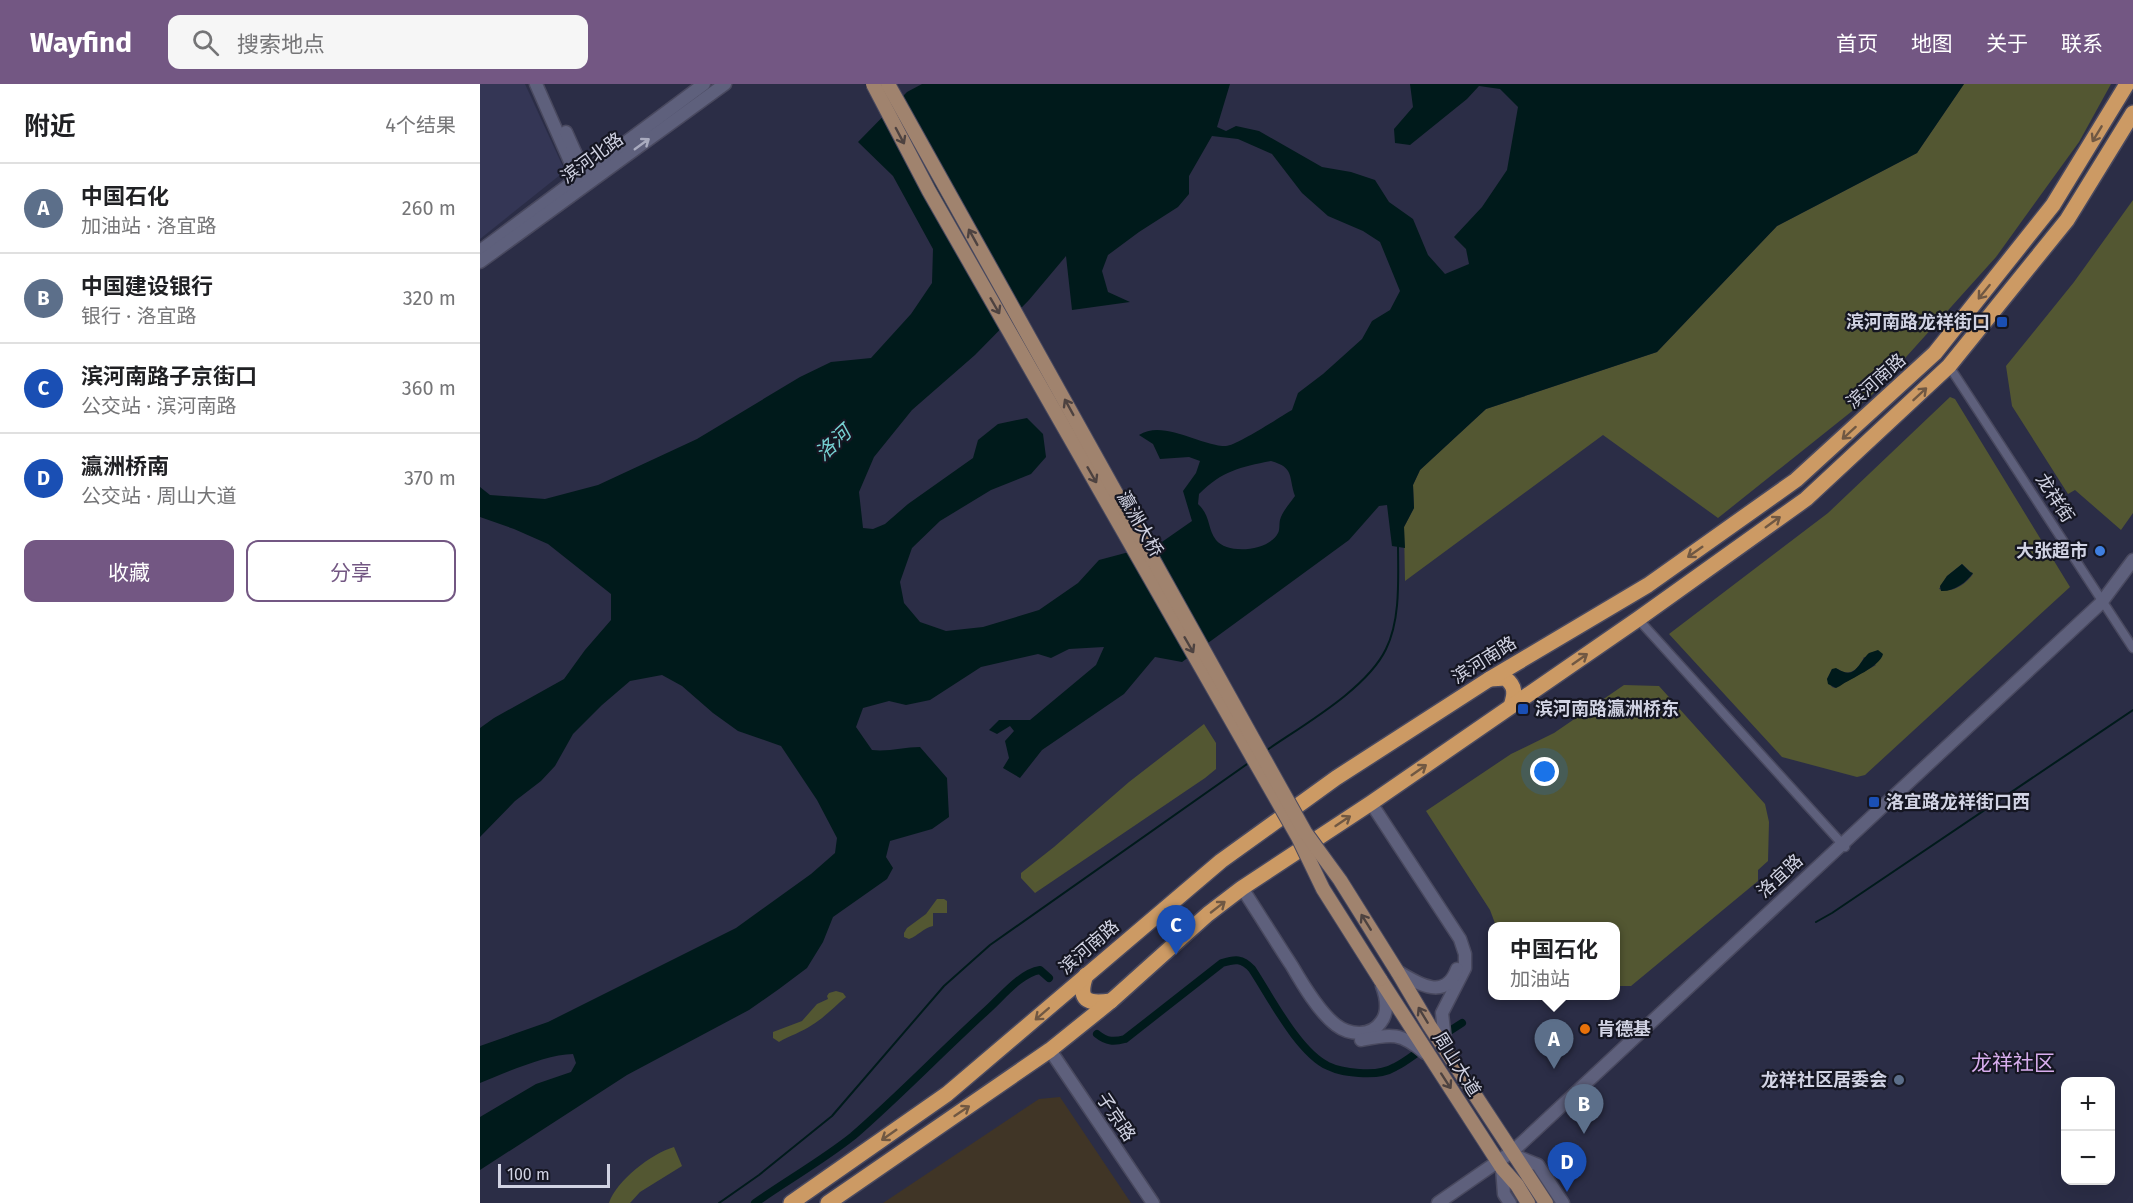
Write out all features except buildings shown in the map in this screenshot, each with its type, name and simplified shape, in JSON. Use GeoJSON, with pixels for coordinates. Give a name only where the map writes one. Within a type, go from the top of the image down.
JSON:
{"type":"FeatureCollection","features":[{"type":"Feature","properties":{"kind":"highway","name":"滨河南路"},"geometry":{"type":"LineString","coordinates":[[791,1203],[947,1094],[1221,861],[1336,778],[1488,680],[1648,585],[1796,480],[1935,353],[2054,205],[2127,84]]}},
{"type":"Feature","properties":{"kind":"highway"},"geometry":{"type":"LineString","coordinates":[[828,1203],[1050,1050],[1111,1001],[1208,914],[1242,888],[1371,803],[1638,619],[1806,499],[1949,366],[2067,220],[2133,113]]}},
{"type":"Feature","properties":{"kind":"highway"},"geometry":{"type":"LineString","coordinates":[[1488,680],[1505,678],[1512,684],[1514,690],[1511,706]]}},
{"type":"Feature","properties":{"kind":"highway"},"geometry":{"type":"LineString","coordinates":[[1086,975],[1082,986],[1086,1000],[1092,1003],[1111,1001]]}},
{"type":"Feature","properties":{"kind":"main road"},"geometry":{"type":"LineString","coordinates":[[536,84],[583,180]]}},
{"type":"Feature","properties":{"kind":"main road"},"geometry":{"type":"LineString","coordinates":[[544,84],[583,180]]}},
{"type":"Feature","properties":{"kind":"main road","name":"滨河北路"},"geometry":{"type":"LineString","coordinates":[[480,261],[704,84]]}},
{"type":"Feature","properties":{"kind":"main road","name":"滨河北路"},"geometry":{"type":"LineString","coordinates":[[480,251],[724,84]]}},
{"type":"Feature","properties":{"kind":"main road","name":"瀛洲大桥"},"geometry":{"type":"LineString","coordinates":[[873,84],[929,191],[1298,837],[1323,889],[1380,979]]}},
{"type":"Feature","properties":{"kind":"main road","name":"瀛洲大桥"},"geometry":{"type":"LineString","coordinates":[[888,84],[1305,832],[1340,880],[1396,971]]}},
{"type":"Feature","properties":{"kind":"main road","name":"洛宜路"},"geometry":{"type":"LineString","coordinates":[[2104,604],[2133,560]]}},
{"type":"Feature","properties":{"kind":"main road","name":"洛宜路"},"geometry":{"type":"LineString","coordinates":[[1449,1203],[1514,1154],[2104,604],[2133,570]]}},
{"type":"Feature","properties":{"kind":"main road"},"geometry":{"type":"LineString","coordinates":[[1371,803],[1460,939],[1465,954],[1465,968],[1442,1013],[1446,1051]]}},
{"type":"Feature","properties":{"kind":"main road"},"geometry":{"type":"LineString","coordinates":[[1242,888],[1326,1023],[1351,1040],[1398,1036],[1410,1041],[1433,1060]]}},
{"type":"Feature","properties":{"kind":"main road"},"geometry":{"type":"LineString","coordinates":[[1396,971],[1424,986],[1445,985],[1453,979],[1459,960],[1456,943],[1448,922]]}},
{"type":"Feature","properties":{"kind":"main road","name":"周山大道"},"geometry":{"type":"LineString","coordinates":[[1396,971],[1546,1203]]}},
{"type":"Feature","properties":{"kind":"main road"},"geometry":{"type":"LineString","coordinates":[[1308,992],[1334,1023],[1347,1032],[1361,1033],[1381,1023],[1385,1012],[1386,998],[1380,979]]}},
{"type":"Feature","properties":{"kind":"main road","name":"周山大道"},"geometry":{"type":"LineString","coordinates":[[1380,979],[1500,1165],[1528,1203]]}},
{"type":"Feature","properties":{"kind":"main road","name":"子京路"},"geometry":{"type":"LineString","coordinates":[[1050,1050],[1153,1203]]}},
{"type":"Feature","properties":{"kind":"main road","name":"周山大道"},"geometry":{"type":"LineString","coordinates":[[1514,1154],[1538,1165],[1563,1203]]}},
{"type":"Feature","properties":{"kind":"main road","name":"周山大道"},"geometry":{"type":"LineString","coordinates":[[1500,1165],[1504,1194],[1510,1203]]}},
{"type":"Feature","properties":{"kind":"main road","name":"洛宜路"},"geometry":{"type":"LineString","coordinates":[[1438,1203],[1500,1165]]}},
{"type":"Feature","properties":{"kind":"street","name":"龙祥街"},"geometry":{"type":"LineString","coordinates":[[1949,366],[2133,648]]}},
{"type":"Feature","properties":{"kind":"street"},"geometry":{"type":"LineString","coordinates":[[1638,619],[1843,846]]}},
{"type":"Feature","properties":{"kind":"shaded area"},"geometry":{"type":"Polygon","coordinates":[[[480,84],[525,84],[565,171],[480,239],[480,84]]]}},
{"type":"Feature","properties":{"kind":"shaded area"},"geometry":{"type":"Polygon","coordinates":[[[1060,1097],[1131,1203],[883,1203],[1039,1099],[1060,1097]]]}},
{"type":"Feature","properties":{"kind":"green space"},"geometry":{"type":"Polygon","coordinates":[[[1964,84],[2111,84],[2079,142],[1996,257],[1871,396],[1718,518],[1603,435],[1405,581],[1404,527],[1414,508],[1413,485],[1420,470],[1486,409],[1657,352],[1777,226],[1917,153],[1964,84]]]}},
{"type":"Feature","properties":{"kind":"green space"},"geometry":{"type":"Polygon","coordinates":[[[2133,200],[2133,513],[2121,530],[2075,490],[2068,494],[2012,406],[2006,366],[2074,282],[2133,200]]]}},
{"type":"Feature","properties":{"kind":"green space"},"geometry":{"type":"Polygon","coordinates":[[[1950,397],[1955,399],[2070,587],[1865,775],[1857,777],[1782,757],[1669,634],[1828,513],[1950,397]],[[1962,564],[1947,576],[1939,589],[1954,589],[1970,578],[1973,574],[1962,564]],[[1864,657],[1860,665],[1850,672],[1832,669],[1827,679],[1832,687],[1835,688],[1876,665],[1864,657]]]}},
{"type":"Feature","properties":{"kind":"green space"},"geometry":{"type":"Polygon","coordinates":[[[1624,685],[1659,686],[1765,804],[1769,822],[1768,861],[1758,870],[1758,881],[1631,986],[1620,986],[1620,922],[1494,922],[1490,910],[1426,811],[1511,754],[1554,733],[1624,685]]]}},
{"type":"Feature","properties":{"kind":"green space"},"geometry":{"type":"Polygon","coordinates":[[[1204,724],[1216,743],[1216,769],[1035,893],[1021,878],[1021,873],[1129,782],[1204,724]]]}},
{"type":"Feature","properties":{"kind":"green space"},"geometry":{"type":"Polygon","coordinates":[[[937,899],[947,901],[947,913],[933,913],[933,926],[909,939],[904,937],[907,928],[926,914],[937,899]]]}},
{"type":"Feature","properties":{"kind":"green space"},"geometry":{"type":"Polygon","coordinates":[[[836,991],[843,993],[846,997],[821,1019],[779,1042],[773,1038],[773,1032],[802,1021],[817,1004],[828,999],[829,993],[836,991]]]}},
{"type":"Feature","properties":{"kind":"green space"},"geometry":{"type":"Polygon","coordinates":[[[674,1147],[682,1166],[640,1192],[630,1203],[609,1203],[619,1186],[636,1169],[656,1155],[674,1147]]]}},
{"type":"Feature","properties":{"kind":"water","name":"洛河"},"geometry":{"type":"Polygon","coordinates":[[[922,84],[1230,84],[1217,127],[1226,131],[1236,126],[1259,131],[1322,167],[1351,172],[1375,180],[1389,202],[1413,219],[1428,255],[1445,274],[1469,264],[1466,249],[1454,237],[1482,207],[1507,170],[1518,107],[1500,89],[1479,86],[1467,99],[1410,145],[1395,143],[1394,129],[1413,107],[1410,84],[1964,84],[1917,153],[1777,226],[1657,352],[1486,409],[1420,470],[1413,485],[1414,508],[1404,527],[1405,548],[1392,546],[1387,505],[1379,506],[1349,540],[1182,662],[1155,657],[1124,694],[1042,750],[1020,778],[1003,768],[1009,758],[1005,741],[1014,731],[1010,726],[997,734],[989,730],[999,720],[1030,720],[1096,665],[1104,647],[1069,649],[1051,658],[1038,654],[981,667],[930,700],[906,705],[889,701],[863,708],[856,727],[872,750],[920,747],[947,778],[949,817],[932,829],[890,841],[886,857],[893,868],[887,879],[833,917],[823,942],[807,968],[749,1010],[627,1075],[480,1170],[480,1117],[536,1084],[571,1072],[576,1063],[573,1054],[551,1057],[480,1083],[480,1046],[548,1022],[736,928],[811,874],[835,853],[837,838],[817,800],[781,746],[738,731],[682,686],[662,675],[630,681],[602,705],[573,734],[555,766],[541,781],[515,801],[480,837],[480,728],[564,679],[611,620],[611,594],[548,544],[480,517],[480,487],[490,495],[545,499],[598,485],[697,439],[800,377],[831,362],[871,358],[911,314],[932,283],[933,249],[893,176],[858,142],[907,92],[922,84]],[[1212,136],[1189,176],[1189,194],[1178,207],[1108,255],[1102,271],[1108,292],[1130,302],[1072,310],[1066,256],[1029,300],[975,355],[912,410],[874,457],[859,492],[863,528],[873,529],[885,524],[908,504],[973,458],[978,440],[998,424],[1027,418],[1043,434],[1046,457],[1031,474],[991,490],[940,521],[912,548],[900,582],[904,603],[920,622],[946,631],[983,627],[1039,610],[1078,583],[1099,560],[1159,544],[1192,521],[1183,491],[1196,473],[1200,461],[1189,457],[1160,459],[1153,444],[1139,435],[1149,431],[1170,431],[1216,445],[1231,445],[1292,410],[1298,393],[1362,339],[1372,321],[1390,310],[1400,291],[1380,242],[1363,231],[1328,216],[1302,193],[1272,154],[1238,139],[1212,136]],[[1271,461],[1232,471],[1207,486],[1199,494],[1198,504],[1205,513],[1213,536],[1222,545],[1239,549],[1258,547],[1266,544],[1278,533],[1281,517],[1295,496],[1287,470],[1271,461]]]}},
{"type":"Feature","properties":{"kind":"water"},"geometry":{"type":"Polygon","coordinates":[[[1962,564],[1973,573],[1959,586],[1941,591],[1940,586],[1947,576],[1962,564]]]}},
{"type":"Feature","properties":{"kind":"water"},"geometry":{"type":"Polygon","coordinates":[[[1878,650],[1883,654],[1871,668],[1836,688],[1828,684],[1827,679],[1832,669],[1852,672],[1869,653],[1878,650]]]}},
{"type":"Feature","properties":{"kind":"waterway"},"geometry":{"type":"LineString","coordinates":[[1267,750],[1333,705],[1377,664],[1386,649],[1394,625],[1398,598],[1398,544]]}},
{"type":"Feature","properties":{"kind":"waterway"},"geometry":{"type":"LineString","coordinates":[[1816,922],[2133,710]]}},
{"type":"Feature","properties":{"kind":"waterway"},"geometry":{"type":"LineString","coordinates":[[719,1203],[759,1175],[832,1116],[944,986],[990,945],[1250,762]]}},
{"type":"Feature","properties":{"kind":"waterway"},"geometry":{"type":"LineString","coordinates":[[1097,1034],[1111,1041],[1125,1039],[1222,963],[1238,960],[1252,969],[1306,1049],[1328,1066],[1351,1072],[1378,1073],[1391,1069],[1418,1052]]}},
{"type":"Feature","properties":{"kind":"waterway"},"geometry":{"type":"LineString","coordinates":[[755,1203],[853,1136],[1018,981],[1040,970],[1049,978]]}},
{"type":"Feature","properties":{"kind":"waterway"},"geometry":{"type":"LineString","coordinates":[[1448,1032],[1462,1023]]}},
{"type":"Feature","properties":{"kind":"place","name":"滨河南路龙祥街口"},"geometry":{"type":"Point","coordinates":[2002,322]}},
{"type":"Feature","properties":{"kind":"place","name":"大张超市"},"geometry":{"type":"Point","coordinates":[2100,551]}},
{"type":"Feature","properties":{"kind":"place","name":"滨河南路瀛洲桥东"},"geometry":{"type":"Point","coordinates":[1523,709]}},
{"type":"Feature","properties":{"kind":"place","name":"洛宜路龙祥街口西"},"geometry":{"type":"Point","coordinates":[1874,802]}},
{"type":"Feature","properties":{"kind":"place","name":"滨河南路子京街口"},"geometry":{"type":"Point","coordinates":[1176,955]}},
{"type":"Feature","properties":{"kind":"place","name":"肯德基"},"geometry":{"type":"Point","coordinates":[1585,1029]}},
{"type":"Feature","properties":{"kind":"place","name":"中国石化"},"geometry":{"type":"Point","coordinates":[1554,1069]}},
{"type":"Feature","properties":{"kind":"place","name":"龙祥社区居委会"},"geometry":{"type":"Point","coordinates":[1899,1080]}},
{"type":"Feature","properties":{"kind":"place","name":"中国建设银行"},"geometry":{"type":"Point","coordinates":[1584,1134]}},
{"type":"Feature","properties":{"kind":"place","name":"瀛洲桥南"},"geometry":{"type":"Point","coordinates":[1567,1192]}},
{"type":"Feature","properties":{"kind":"district","name":"龙祥社区"},"geometry":{"type":"Point","coordinates":[2013,1063]}}]}
